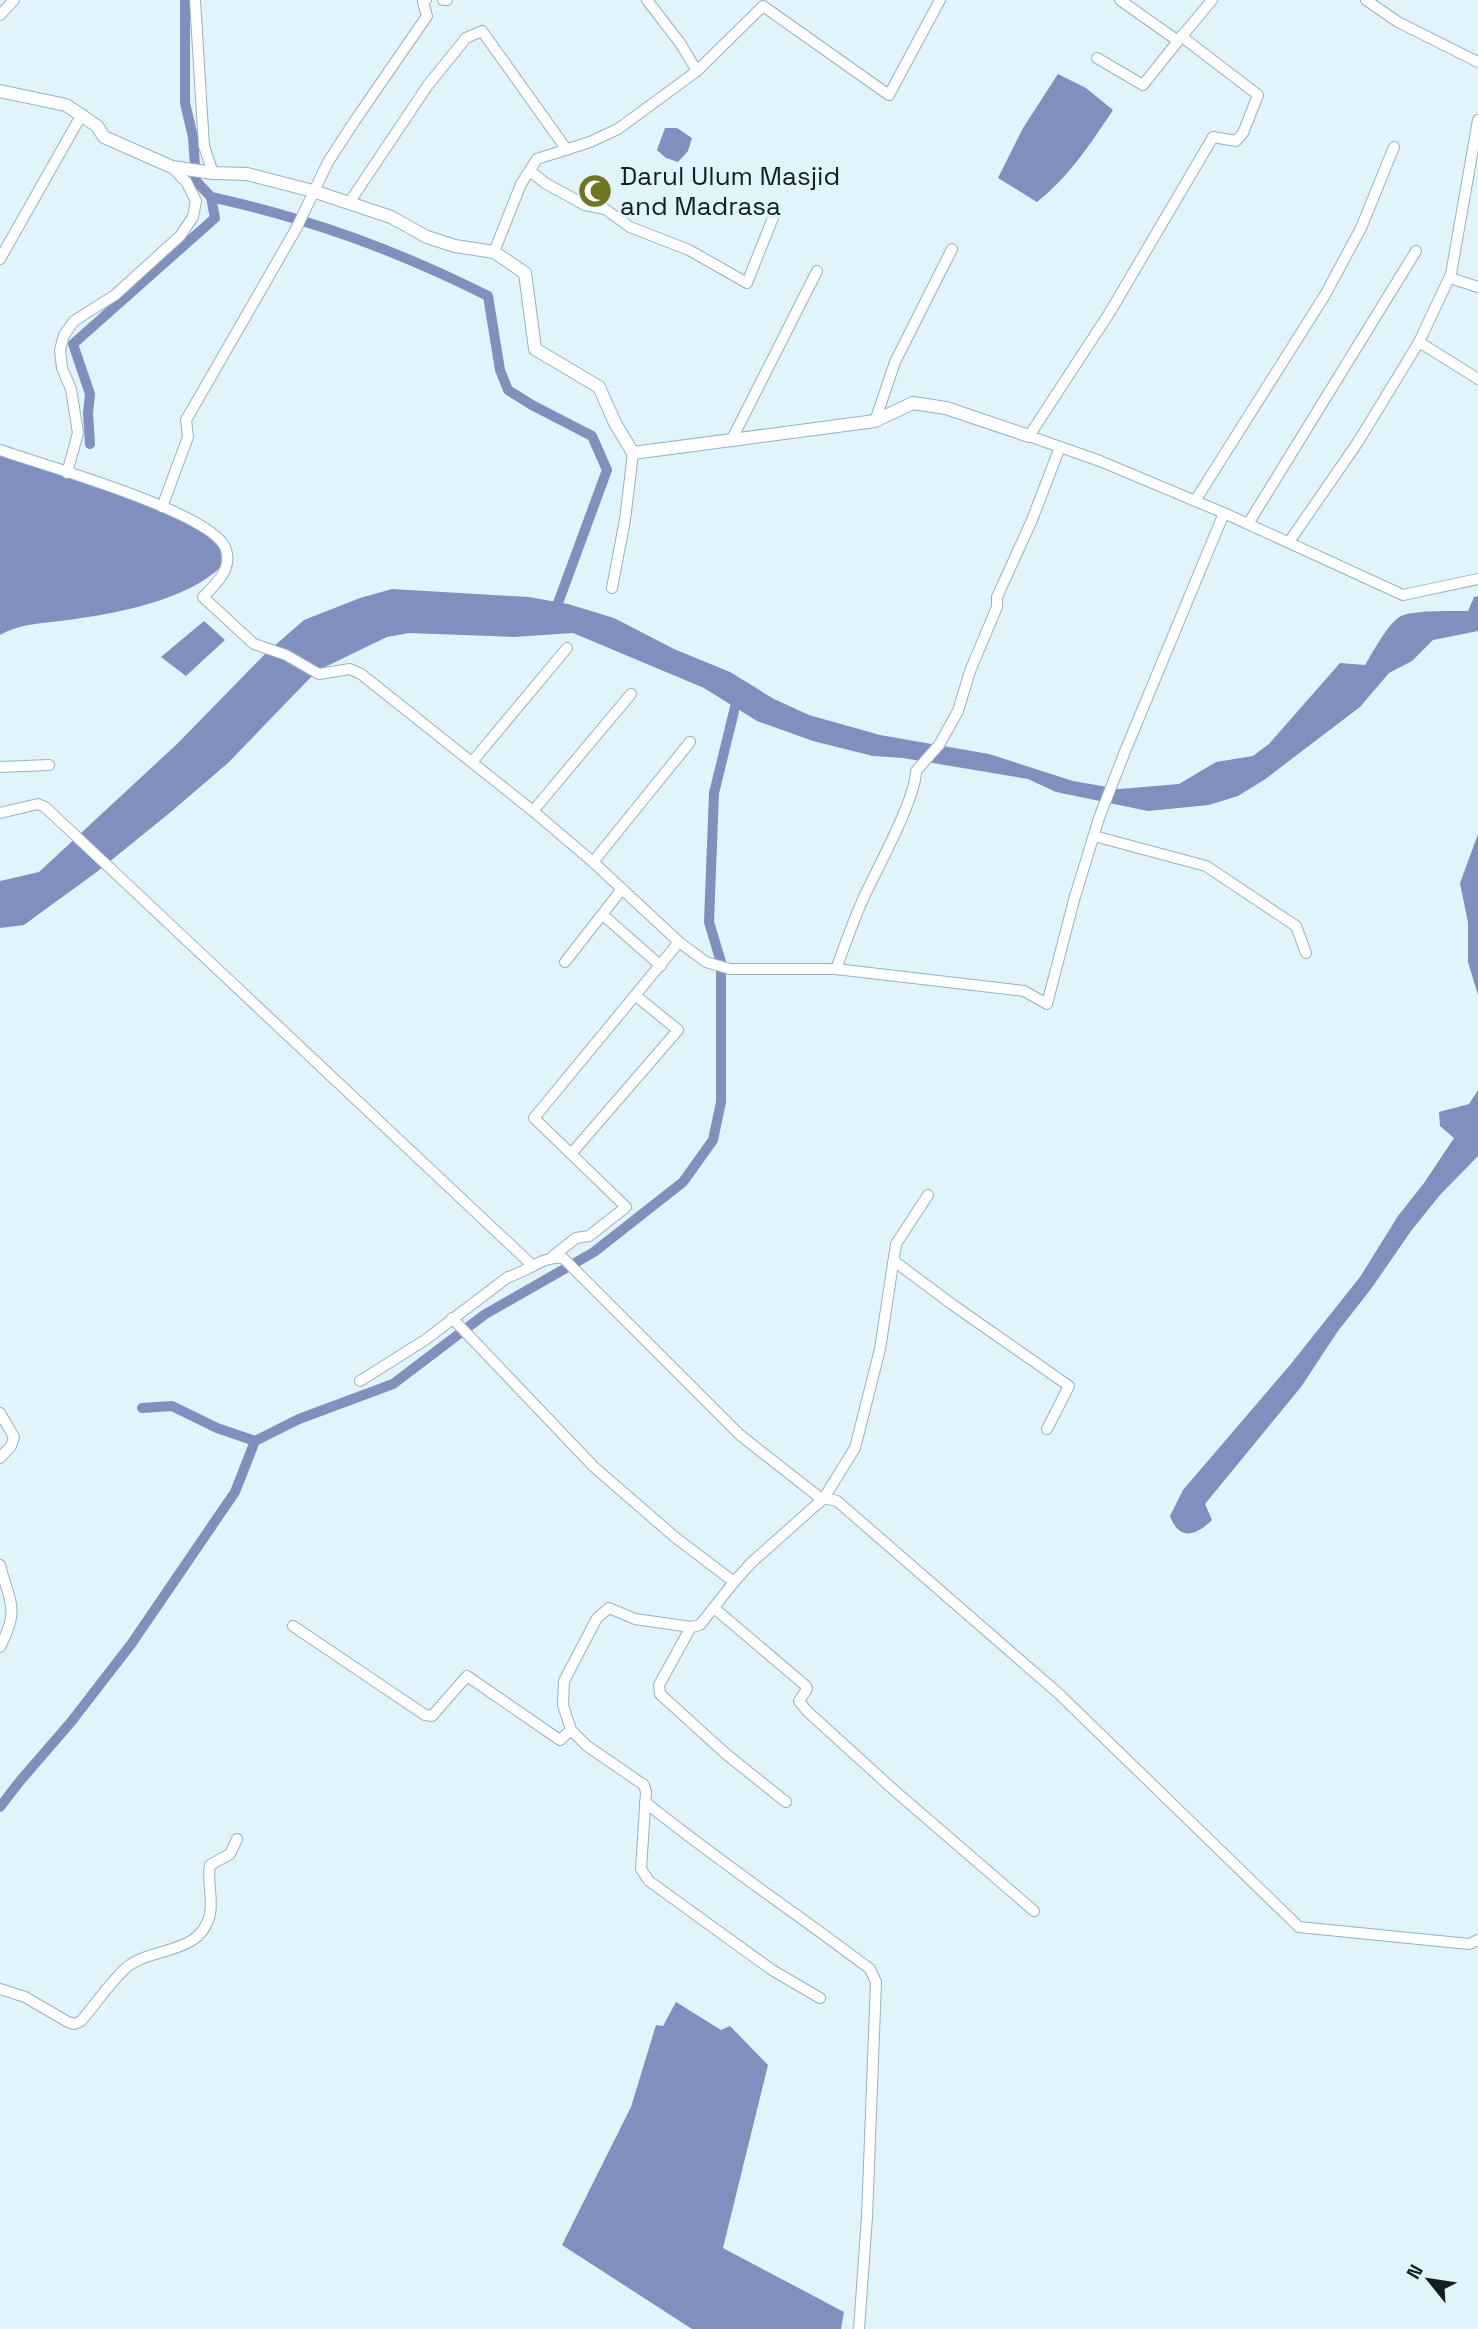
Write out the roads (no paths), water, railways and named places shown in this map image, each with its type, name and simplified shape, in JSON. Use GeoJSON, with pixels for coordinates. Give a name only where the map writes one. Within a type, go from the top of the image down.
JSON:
{"type":"FeatureCollection","features":[{"type":"Feature","properties":{"kind":"street"},"geometry":{"type":"LineString","coordinates":[[0,15],[14,0]]}},
{"type":"Feature","properties":{"kind":"street"},"geometry":{"type":"LineString","coordinates":[[195,0],[204,146],[210,172]]}},
{"type":"Feature","properties":{"kind":"street"},"geometry":{"type":"LineString","coordinates":[[162,507],[188,437],[186,420],[354,122],[427,16],[423,2],[426,0]]}},
{"type":"Feature","properties":{"kind":"street"},"geometry":{"type":"LineString","coordinates":[[648,0],[697,71]]}},
{"type":"Feature","properties":{"kind":"street"},"geometry":{"type":"LineString","coordinates":[[494,252],[522,184],[537,159],[618,129],[697,71],[763,6],[889,95],[940,0]]}},
{"type":"Feature","properties":{"kind":"street"},"geometry":{"type":"LineString","coordinates":[[1029,436],[1110,312],[1213,137],[1236,141],[1243,133],[1258,95],[1120,0]]}},
{"type":"Feature","properties":{"kind":"street"},"geometry":{"type":"LineString","coordinates":[[1097,58],[1143,85],[1212,0]]}},
{"type":"Feature","properties":{"kind":"street"},"geometry":{"type":"LineString","coordinates":[[1367,0],[1398,22],[1478,62]]}},
{"type":"Feature","properties":{"kind":"street"},"geometry":{"type":"LineString","coordinates":[[349,203],[428,85],[466,38],[482,32],[567,150]]}},
{"type":"Feature","properties":{"kind":"street"},"geometry":{"type":"LineString","coordinates":[[0,91],[66,105],[97,126],[104,137],[177,168],[247,174],[313,191],[391,217],[427,237],[455,246],[494,252],[526,273],[535,349],[599,387],[615,423],[633,453],[625,520],[612,588]]}},
{"type":"Feature","properties":{"kind":"street"},"geometry":{"type":"LineString","coordinates":[[0,259],[82,114]]}},
{"type":"Feature","properties":{"kind":"street"},"geometry":{"type":"LineString","coordinates":[[1289,542],[1358,442],[1419,342],[1450,278],[1478,120]]}},
{"type":"Feature","properties":{"kind":"street"},"geometry":{"type":"LineString","coordinates":[[1195,501],[1325,295],[1362,228],[1394,147]]}},
{"type":"Feature","properties":{"kind":"street"},"geometry":{"type":"LineString","coordinates":[[67,473],[78,433],[71,389],[62,368],[60,350],[64,334],[74,321],[124,287],[180,236],[193,216],[196,201],[177,168]]}},
{"type":"Feature","properties":{"kind":"street"},"geometry":{"type":"LineString","coordinates":[[530,171],[544,183],[585,205],[605,209],[630,227],[688,250],[747,283],[776,210]]}},
{"type":"Feature","properties":{"kind":"street"},"geometry":{"type":"LineString","coordinates":[[876,421],[895,362],[952,249]]}},
{"type":"Feature","properties":{"kind":"street"},"geometry":{"type":"LineString","coordinates":[[1248,524],[1416,251]]}},
{"type":"Feature","properties":{"kind":"street"},"geometry":{"type":"LineString","coordinates":[[731,441],[817,271]]}},
{"type":"Feature","properties":{"kind":"street"},"geometry":{"type":"LineString","coordinates":[[1450,278],[1478,287]]}},
{"type":"Feature","properties":{"kind":"street"},"geometry":{"type":"LineString","coordinates":[[1419,342],[1478,379]]}},
{"type":"Feature","properties":{"kind":"street"},"geometry":{"type":"LineString","coordinates":[[633,453],[876,421],[913,403],[946,408],[1060,447],[1224,513],[1403,595],[1478,579]]}},
{"type":"Feature","properties":{"kind":"street"},"geometry":{"type":"LineString","coordinates":[[836,969],[862,901],[916,780],[916,771],[939,745],[958,711],[970,671],[997,607],[997,597],[1032,520],[1060,447]]}},
{"type":"Feature","properties":{"kind":"street"},"geometry":{"type":"LineString","coordinates":[[0,450],[113,487],[206,527],[224,545],[226,570],[203,597],[254,644],[286,655],[319,674],[350,669],[361,674],[533,811],[593,862],[679,942],[706,962],[730,969],[836,969],[1024,991],[1047,1003],[1099,818],[1224,513]]}},
{"type":"Feature","properties":{"kind":"street"},"geometry":{"type":"LineString","coordinates":[[472,762],[567,648]]}},
{"type":"Feature","properties":{"kind":"street"},"geometry":{"type":"LineString","coordinates":[[533,811],[631,694]]}},
{"type":"Feature","properties":{"kind":"street"},"geometry":{"type":"LineString","coordinates":[[593,862],[690,742]]}},
{"type":"Feature","properties":{"kind":"street"},"geometry":{"type":"LineString","coordinates":[[0,767],[49,765]]}},
{"type":"Feature","properties":{"kind":"street"},"geometry":{"type":"LineString","coordinates":[[0,813],[42,805],[533,1266]]}},
{"type":"Feature","properties":{"kind":"street"},"geometry":{"type":"LineString","coordinates":[[1094,836],[1206,866],[1296,926],[1306,953]]}},
{"type":"Feature","properties":{"kind":"street"},"geometry":{"type":"LineString","coordinates":[[565,962],[622,889]]}},
{"type":"Feature","properties":{"kind":"street"},"geometry":{"type":"LineString","coordinates":[[603,915],[661,966]]}},
{"type":"Feature","properties":{"kind":"street"},"geometry":{"type":"LineString","coordinates":[[360,1381],[425,1340],[508,1277],[524,1273],[533,1266],[558,1257],[576,1238],[589,1236],[626,1207],[534,1118],[679,942]]}},
{"type":"Feature","properties":{"kind":"street"},"geometry":{"type":"LineString","coordinates":[[571,1154],[678,1030],[636,996]]}},
{"type":"Feature","properties":{"kind":"street"},"geometry":{"type":"LineString","coordinates":[[820,1998],[772,1970],[649,1881],[641,1869],[646,1792],[644,1785],[587,1746],[571,1730],[564,1706],[564,1681],[597,1618],[603,1612],[609,1608],[635,1619],[691,1627],[700,1625],[751,1563],[824,1498],[855,1448],[880,1349],[896,1244],[928,1195]]}},
{"type":"Feature","properties":{"kind":"street"},"geometry":{"type":"LineString","coordinates":[[558,1257],[582,1276],[740,1435],[819,1497],[837,1501],[1058,1693],[1299,1927],[1469,1944],[1478,1940]]}},
{"type":"Feature","properties":{"kind":"street"},"geometry":{"type":"LineString","coordinates":[[894,1261],[1069,1386],[1047,1429]]}},
{"type":"Feature","properties":{"kind":"street"},"geometry":{"type":"LineString","coordinates":[[452,1318],[594,1467],[676,1538],[734,1582]]}},
{"type":"Feature","properties":{"kind":"street"},"geometry":{"type":"LineString","coordinates":[[0,1413],[14,1437],[11,1446],[0,1458]]}},
{"type":"Feature","properties":{"kind":"street"},"geometry":{"type":"LineString","coordinates":[[0,1565],[13,1613],[10,1627],[0,1647]]}},
{"type":"Feature","properties":{"kind":"street"},"geometry":{"type":"LineString","coordinates":[[715,1608],[806,1686],[807,1689],[799,1701],[807,1711],[1034,1911]]}},
{"type":"Feature","properties":{"kind":"street"},"geometry":{"type":"LineString","coordinates":[[293,1626],[425,1715],[432,1716],[467,1676],[560,1740],[571,1730]]}},
{"type":"Feature","properties":{"kind":"street"},"geometry":{"type":"LineString","coordinates":[[691,1627],[659,1685],[660,1695],[726,1755],[786,1802]]}},
{"type":"Feature","properties":{"kind":"street"},"geometry":{"type":"LineString","coordinates":[[645,1802],[718,1859],[870,1969],[876,1982],[867,2217],[859,2329]]}},
{"type":"Feature","properties":{"kind":"street"},"geometry":{"type":"LineString","coordinates":[[0,1989],[25,1997],[68,2022],[74,2024],[81,2021],[128,1967],[189,1943],[202,1932],[210,1913],[210,1865],[230,1854],[237,1839]]}},
{"type":"Feature","properties":{"kind":"water"},"geometry":{"type":"Polygon","coordinates":[[[1058,74],[1086,88],[1113,110],[1069,171],[1037,202],[998,178],[1023,128],[1058,74]]]}},
{"type":"Feature","properties":{"kind":"water"},"geometry":{"type":"Polygon","coordinates":[[[665,128],[677,128],[692,138],[688,151],[678,162],[666,158],[657,150],[665,128]]]}},
{"type":"Feature","properties":{"kind":"water"},"geometry":{"type":"Polygon","coordinates":[[[0,453],[116,491],[200,528],[220,546],[222,566],[190,588],[150,604],[108,614],[25,626],[0,635],[0,453]]]}},
{"type":"Feature","properties":{"kind":"water"},"geometry":{"type":"Polygon","coordinates":[[[392,589],[529,597],[568,604],[614,618],[674,649],[730,672],[774,699],[809,715],[880,735],[989,754],[1073,781],[1119,789],[1179,784],[1216,762],[1253,756],[1269,744],[1340,663],[1365,665],[1386,631],[1401,616],[1424,612],[1468,611],[1474,597],[1478,596],[1478,631],[1433,640],[1412,661],[1389,673],[1360,707],[1264,780],[1238,796],[1209,805],[1148,811],[1056,792],[1028,779],[903,758],[873,756],[813,741],[757,721],[704,688],[573,633],[514,637],[409,633],[387,637],[327,666],[310,678],[228,763],[98,871],[24,925],[0,928],[0,881],[39,872],[177,744],[265,654],[304,620],[360,598],[392,589]]]}},
{"type":"Feature","properties":{"kind":"water"},"geometry":{"type":"Polygon","coordinates":[[[204,621],[225,640],[186,676],[161,657],[204,621]]]}},
{"type":"Feature","properties":{"kind":"water"},"geometry":{"type":"Polygon","coordinates":[[[1478,834],[1478,995],[1468,962],[1468,923],[1460,883],[1478,834]]]}},
{"type":"Feature","properties":{"kind":"water"},"geometry":{"type":"Polygon","coordinates":[[[1478,1090],[1478,1156],[1440,1195],[1411,1231],[1301,1387],[1205,1504],[1212,1520],[1194,1532],[1178,1529],[1170,1516],[1183,1490],[1290,1365],[1360,1277],[1398,1216],[1454,1138],[1440,1126],[1439,1112],[1469,1104],[1478,1090]]]}},
{"type":"Feature","properties":{"kind":"water"},"geometry":{"type":"Polygon","coordinates":[[[676,2002],[721,2030],[730,2026],[768,2065],[723,2248],[844,2312],[841,2329],[692,2329],[562,2245],[631,2107],[656,2025],[663,2026],[676,2002]]]}},
{"type":"Feature","properties":{"kind":"waterway"},"geometry":{"type":"LineString","coordinates":[[90,444],[90,394],[73,344],[215,218],[211,197],[196,181],[193,137],[185,103],[185,0]]}},
{"type":"Feature","properties":{"kind":"waterway"},"geometry":{"type":"LineString","coordinates":[[211,197],[284,215],[386,250],[488,296],[500,370],[508,390],[592,436],[607,470],[554,614]]}},
{"type":"Feature","properties":{"kind":"waterway"},"geometry":{"type":"LineString","coordinates":[[0,1807],[132,1643],[235,1492],[255,1441],[299,1419],[393,1384],[484,1315],[594,1252],[683,1182],[713,1140],[721,1102],[721,962],[709,922],[714,793],[738,695]]}},
{"type":"Feature","properties":{"kind":"waterway"},"geometry":{"type":"LineString","coordinates":[[142,1408],[172,1406],[217,1428],[255,1441]]}},
{"type":"Feature","properties":{"kind":"place","name":"Darul Ulum Masjid and Madrasa"},"geometry":{"type":"Point","coordinates":[595,191]}}]}
